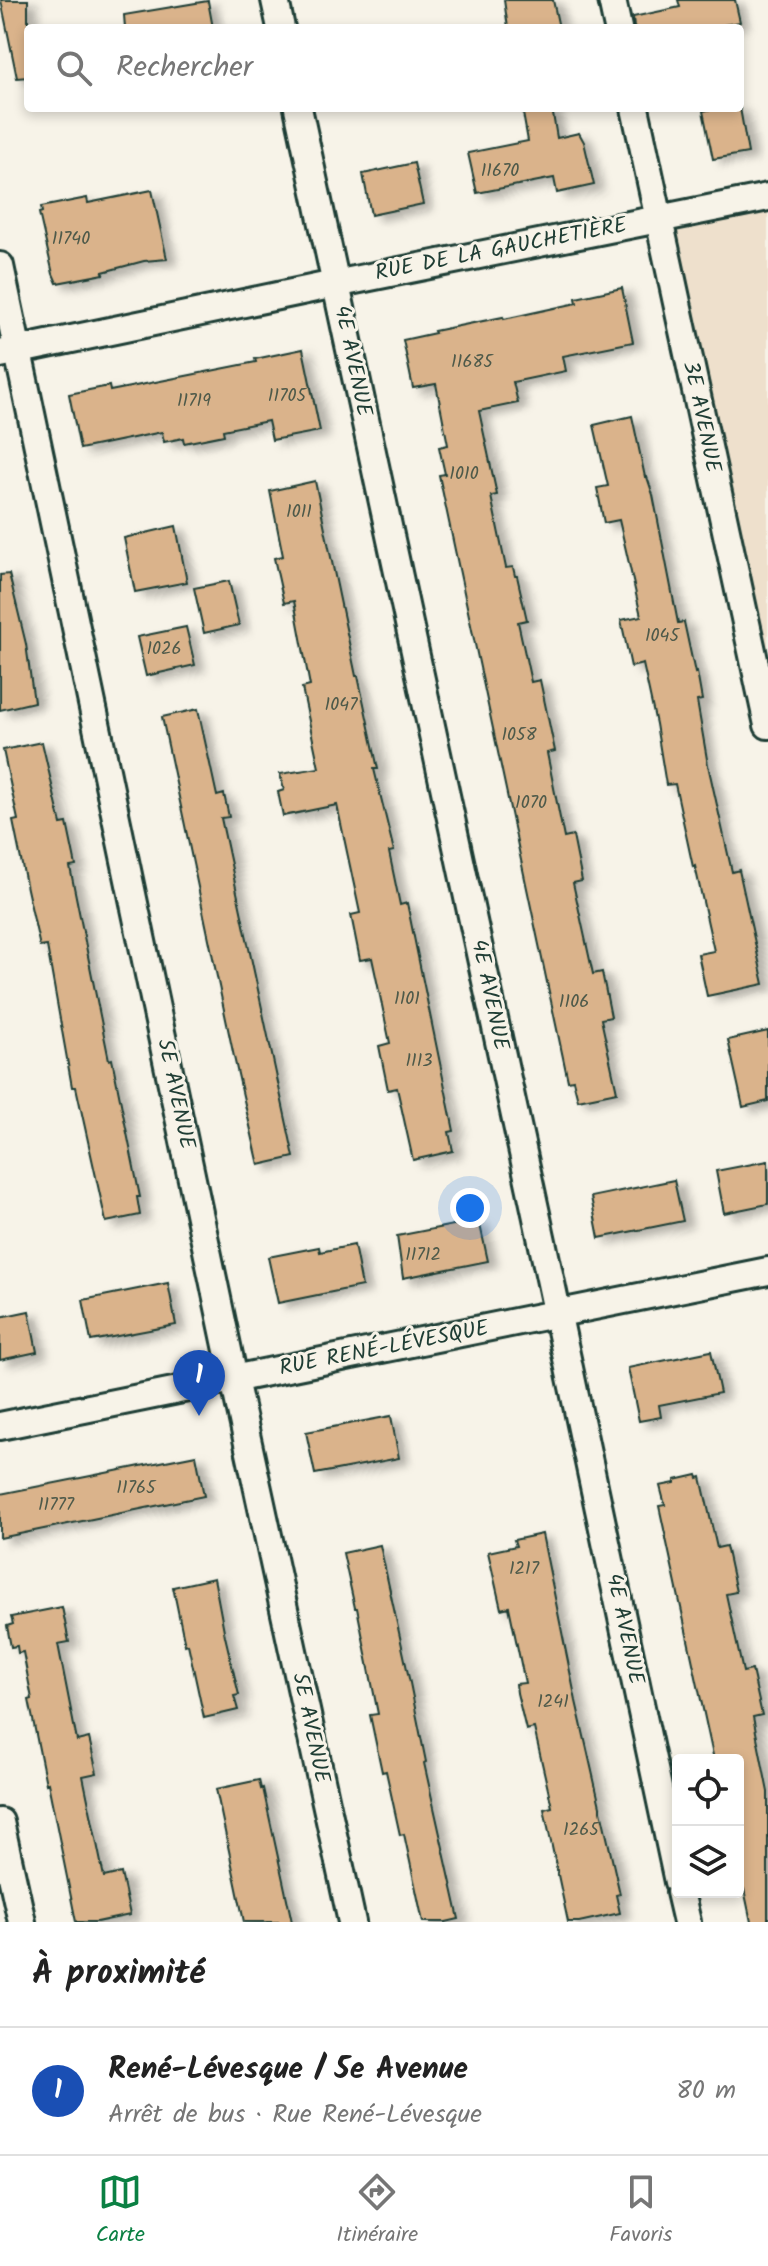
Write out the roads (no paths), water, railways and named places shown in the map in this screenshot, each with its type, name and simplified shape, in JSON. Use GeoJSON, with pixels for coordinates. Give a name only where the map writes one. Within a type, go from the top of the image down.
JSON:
{"type":"FeatureCollection","features":[{"type":"Feature","properties":{"kind":"street"},"geometry":{"type":"LineString","coordinates":[[275,0],[280,24]]}},
{"type":"Feature","properties":{"kind":"street"},"geometry":{"type":"LineString","coordinates":[[612,0],[617,24]]}},
{"type":"Feature","properties":{"kind":"street","name":"4E AVENUE"},"geometry":{"type":"LineString","coordinates":[[299,112],[672,1854]]}},
{"type":"Feature","properties":{"kind":"street","name":"3E AVENUE"},"geometry":{"type":"LineString","coordinates":[[636,112],[768,725]]}},
{"type":"Feature","properties":{"kind":"street","name":"RUE DE LA GAUCHETIÈRE"},"geometry":{"type":"LineString","coordinates":[[9,352],[768,197]]}},
{"type":"Feature","properties":{"kind":"street","name":"5E AVENUE"},"geometry":{"type":"LineString","coordinates":[[0,266],[9,352],[352,1922]]}},
{"type":"Feature","properties":{"kind":"street","name":"RUE RENÉ-LÉVESQUE"},"geometry":{"type":"LineString","coordinates":[[0,1426],[768,1271]]}},
{"type":"Feature","properties":{"kind":"street"},"geometry":{"type":"LineString","coordinates":[[0,1822],[22,1922]]}},
{"type":"Feature","properties":{"kind":"street"},"geometry":{"type":"LineString","coordinates":[[681,1898],[687,1922]]}},
{"type":"Feature","properties":{"kind":"place","name":"René-Lévesque / 5e Avenue"},"geometry":{"type":"Point","coordinates":[199,1416]}}]}
